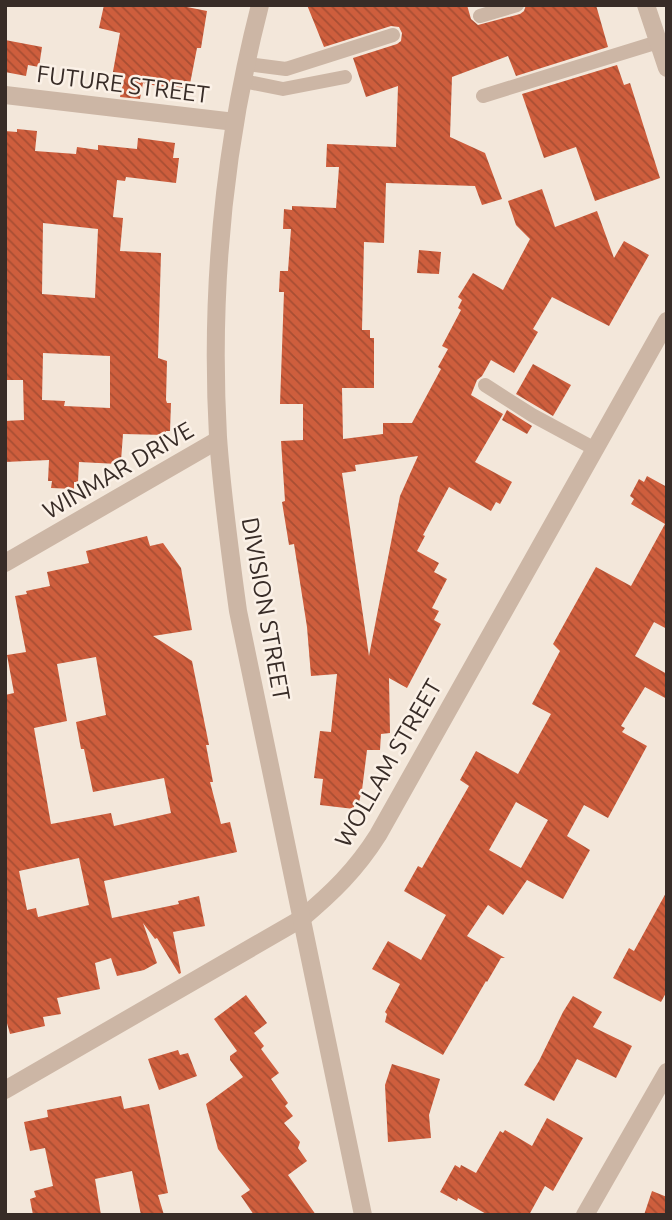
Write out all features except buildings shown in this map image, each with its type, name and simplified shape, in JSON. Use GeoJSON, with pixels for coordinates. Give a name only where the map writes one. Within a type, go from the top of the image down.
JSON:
{"type":"FeatureCollection","features":[{"type":"Feature","properties":{"kind":"street","name":"DIVISION STREET"},"geometry":{"type":"LineString","coordinates":[[260,5],[235,122],[221,240],[216,328],[218,440],[225,524],[238,611],[363,1215]]}},
{"type":"Feature","properties":{"kind":"street"},"geometry":{"type":"LineString","coordinates":[[646,5],[667,68]]}},
{"type":"Feature","properties":{"kind":"street","name":"FUTURE STREET"},"geometry":{"type":"LineString","coordinates":[[5,95],[235,122]]}},
{"type":"Feature","properties":{"kind":"street","name":"WOLLAM STREET"},"geometry":{"type":"LineString","coordinates":[[5,1090],[301,919],[337,889],[371,846],[667,321]]}},
{"type":"Feature","properties":{"kind":"street","name":"WINMAR DRIVE"},"geometry":{"type":"LineString","coordinates":[[5,564],[218,440]]}},
{"type":"Feature","properties":{"kind":"street"},"geometry":{"type":"LineString","coordinates":[[585,1215],[667,1072]]}},
{"type":"Feature","properties":{"kind":"lane"},"geometry":{"type":"LineString","coordinates":[[480,16],[517,5]]}},
{"type":"Feature","properties":{"kind":"lane"},"geometry":{"type":"LineString","coordinates":[[245,73],[286,69],[393,35]]}},
{"type":"Feature","properties":{"kind":"lane"},"geometry":{"type":"LineString","coordinates":[[483,96],[659,42]]}},
{"type":"Feature","properties":{"kind":"lane"},"geometry":{"type":"LineString","coordinates":[[245,73],[283,89],[345,77]]}},
{"type":"Feature","properties":{"kind":"lane"},"geometry":{"type":"LineString","coordinates":[[485,385],[532,415],[595,449]]}}]}
